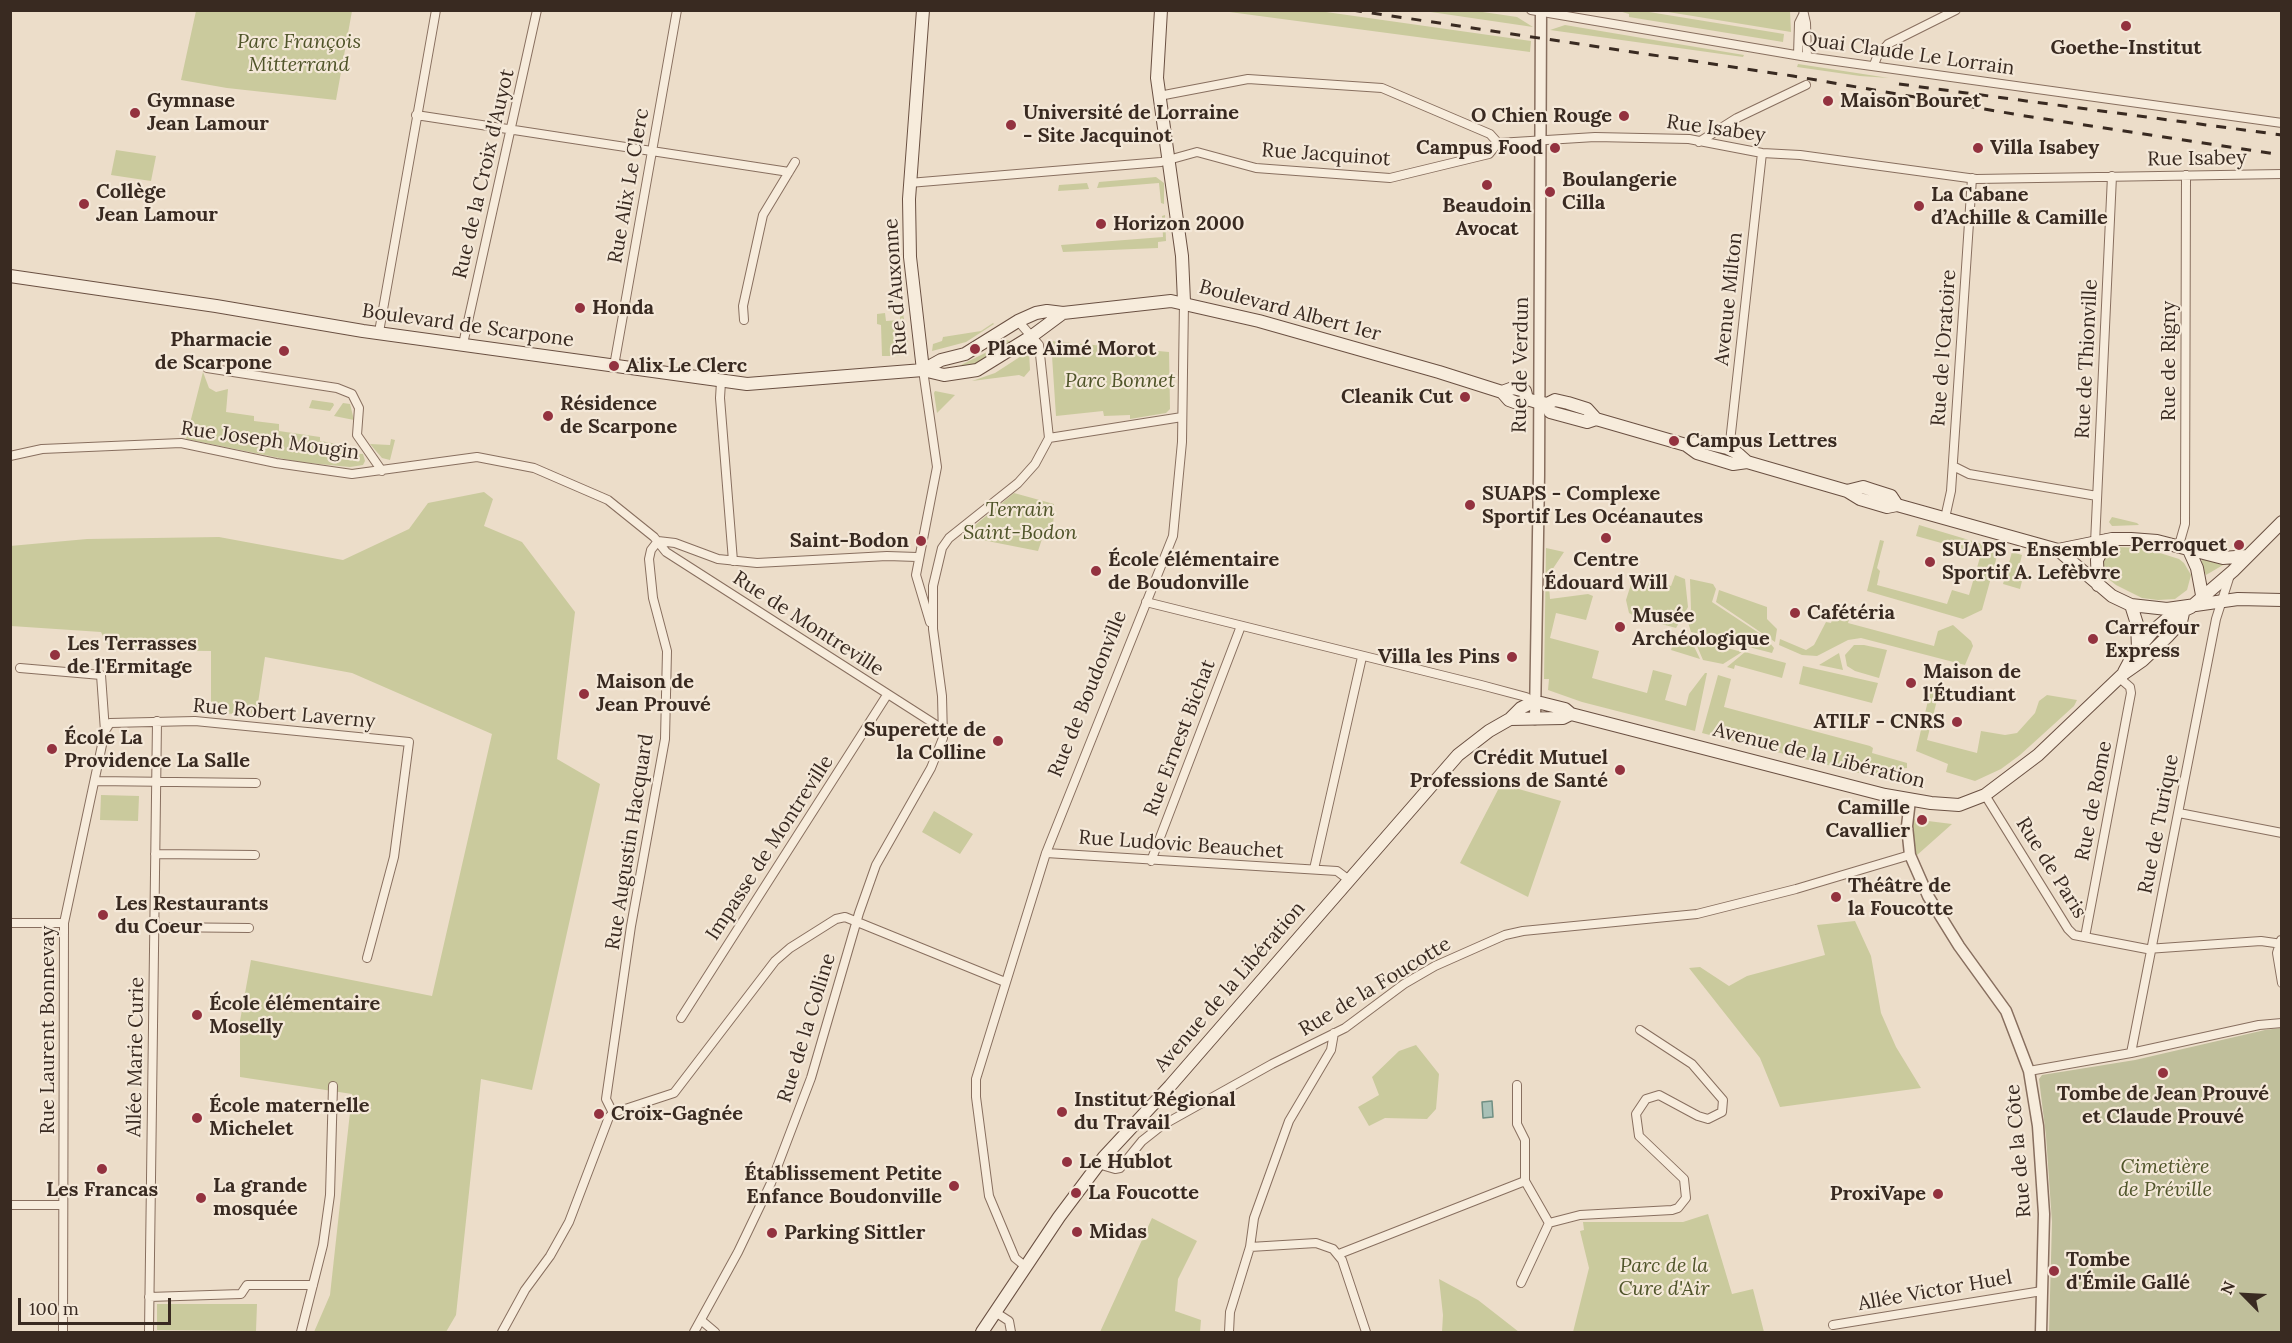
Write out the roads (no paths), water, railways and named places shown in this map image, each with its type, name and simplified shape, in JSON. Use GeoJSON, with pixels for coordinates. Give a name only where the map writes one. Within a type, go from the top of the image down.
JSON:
{"type":"FeatureCollection","features":[{"type":"Feature","properties":{"kind":"main road","name":"Rue d'Auxonne"},"geometry":{"type":"LineString","coordinates":[[923,10],[909,183],[910,257],[923,370]]}},
{"type":"Feature","properties":{"kind":"main road","name":"Rue de Boudonville"},"geometry":{"type":"LineString","coordinates":[[1161,10],[1156,70],[1182,256],[1184,302]]}},
{"type":"Feature","properties":{"kind":"main road","name":"Boulevard de Scarpone"},"geometry":{"type":"LineString","coordinates":[[10,276],[721,382],[772,383],[923,370]]}},
{"type":"Feature","properties":{"kind":"main road","name":"Boulevard Albert 1er"},"geometry":{"type":"LineString","coordinates":[[1063,313],[1151,302],[1184,302],[1502,392],[1509,400],[1516,403],[1555,400],[1587,409],[1596,419],[1686,445],[1697,453],[1733,464],[1747,462],[1847,491],[1860,500],[1887,507],[1897,505],[2058,550],[2098,585]]}},
{"type":"Feature","properties":{"kind":"main road"},"geometry":{"type":"LineString","coordinates":[[923,370],[941,360],[965,354],[1018,321],[1047,311],[1063,313]]}},
{"type":"Feature","properties":{"kind":"main road"},"geometry":{"type":"LineString","coordinates":[[923,370],[945,375],[977,370],[1032,336],[1063,313]]}},
{"type":"Feature","properties":{"kind":"main road","name":"Boulevard Albert 1er"},"geometry":{"type":"LineString","coordinates":[[1686,445],[1701,442],[1727,448],[1747,462]]}},
{"type":"Feature","properties":{"kind":"main road"},"geometry":{"type":"LineString","coordinates":[[2187,610],[2202,595],[2233,572],[2282,522]]}},
{"type":"Feature","properties":{"kind":"main road"},"geometry":{"type":"LineString","coordinates":[[2248,556],[2223,558],[2184,547],[2131,539],[2101,542],[2097,560],[2098,585],[2131,605],[2153,609],[2187,610],[2238,599],[2282,600]]}},
{"type":"Feature","properties":{"kind":"main road","name":"Boulevard Albert 1er"},"geometry":{"type":"LineString","coordinates":[[2058,550],[2101,542]]}},
{"type":"Feature","properties":{"kind":"main road"},"geometry":{"type":"LineString","coordinates":[[2184,547],[2198,568],[2202,595]]}},
{"type":"Feature","properties":{"kind":"main road"},"geometry":{"type":"LineString","coordinates":[[2131,605],[2137,624],[2138,648]]}},
{"type":"Feature","properties":{"kind":"main road","name":"Avenue de la Libération"},"geometry":{"type":"LineString","coordinates":[[2122,674],[2138,648],[2168,618],[2187,610]]}},
{"type":"Feature","properties":{"kind":"main road","name":"Avenue de la Libération"},"geometry":{"type":"LineString","coordinates":[[982,1332],[1098,1164],[1458,755],[1489,731],[1510,719],[1521,708],[1534,702],[1565,709],[1571,714],[1910,800],[1959,804],[1985,795],[2054,741],[2122,674],[2143,660],[2167,637],[2181,622],[2187,610]]}},
{"type":"Feature","properties":{"kind":"main road","name":"Avenue de la Libération"},"geometry":{"type":"LineString","coordinates":[[1510,719],[1563,718],[1571,714]]}},
{"type":"Feature","properties":{"kind":"street"},"geometry":{"type":"LineString","coordinates":[[379,332],[436,10]]}},
{"type":"Feature","properties":{"kind":"street","name":"Rue de la Croix d'Auyot"},"geometry":{"type":"LineString","coordinates":[[463,344],[537,10]]}},
{"type":"Feature","properties":{"kind":"street","name":"Rue Alix Le Clerc"},"geometry":{"type":"LineString","coordinates":[[614,366],[677,10]]}},
{"type":"Feature","properties":{"kind":"street"},"geometry":{"type":"LineString","coordinates":[[1874,65],[1877,57],[1888,44],[1956,10]]}},
{"type":"Feature","properties":{"kind":"street","name":"Quai Claude Le Lorrain"},"geometry":{"type":"LineString","coordinates":[[1538,11],[1803,56],[2282,123]]}},
{"type":"Feature","properties":{"kind":"street","name":"Rue de Verdun"},"geometry":{"type":"LineString","coordinates":[[1535,719],[1541,140],[1538,11]]}},
{"type":"Feature","properties":{"kind":"street"},"geometry":{"type":"LineString","coordinates":[[1803,13],[1806,23],[1803,56]]}},
{"type":"Feature","properties":{"kind":"street"},"geometry":{"type":"LineString","coordinates":[[1159,96],[1248,79],[1382,88],[1490,134],[1498,143]]}},
{"type":"Feature","properties":{"kind":"street"},"geometry":{"type":"LineString","coordinates":[[1699,142],[1737,118],[1806,85]]}},
{"type":"Feature","properties":{"kind":"street"},"geometry":{"type":"LineString","coordinates":[[416,115],[652,149],[789,172]]}},
{"type":"Feature","properties":{"kind":"street","name":"Rue Isabey"},"geometry":{"type":"LineString","coordinates":[[1498,143],[1595,137],[1699,142],[1762,153],[1800,155],[1972,178],[2282,174]]}},
{"type":"Feature","properties":{"kind":"street","name":"Rue Jacquinot"},"geometry":{"type":"LineString","coordinates":[[909,183],[1170,161],[1197,152],[1256,168],[1390,178],[1489,154],[1498,143]]}},
{"type":"Feature","properties":{"kind":"street","name":"Avenue Milton"},"geometry":{"type":"LineString","coordinates":[[1727,448],[1730,441],[1762,153]]}},
{"type":"Feature","properties":{"kind":"street"},"geometry":{"type":"LineString","coordinates":[[744,320],[743,306],[763,215],[795,162]]}},
{"type":"Feature","properties":{"kind":"street","name":"Rue de Rigny"},"geometry":{"type":"LineString","coordinates":[[2184,547],[2186,175]]}},
{"type":"Feature","properties":{"kind":"street","name":"Rue de Thionville"},"geometry":{"type":"LineString","coordinates":[[2101,542],[2097,496],[2112,176]]}},
{"type":"Feature","properties":{"kind":"street","name":"Rue de l'Oratoire"},"geometry":{"type":"LineString","coordinates":[[1945,518],[1953,466],[1972,178]]}},
{"type":"Feature","properties":{"kind":"street","name":"Rue de Boudonville"},"geometry":{"type":"LineString","coordinates":[[1026,1267],[1015,1258],[989,1196],[976,1097],[979,1069],[1046,853],[1174,529],[1182,417],[1184,302]]}},
{"type":"Feature","properties":{"kind":"street"},"geometry":{"type":"LineString","coordinates":[[944,730],[933,629],[933,590],[937,565],[945,543],[1018,483],[1035,464],[1049,438],[1039,345],[1018,321]]}},
{"type":"Feature","properties":{"kind":"street","name":"Rue Joseph Mougin"},"geometry":{"type":"LineString","coordinates":[[207,368],[337,388],[352,394],[359,408],[357,435],[363,447],[382,471]]}},
{"type":"Feature","properties":{"kind":"street","name":"Rue d'Auxonne"},"geometry":{"type":"LineString","coordinates":[[923,370],[937,467],[916,575],[933,629]]}},
{"type":"Feature","properties":{"kind":"street"},"geometry":{"type":"LineString","coordinates":[[721,382],[720,398],[733,561]]}},
{"type":"Feature","properties":{"kind":"street"},"geometry":{"type":"LineString","coordinates":[[1049,438],[1182,417]]}},
{"type":"Feature","properties":{"kind":"street","name":"Rue Joseph Mougin"},"geometry":{"type":"LineString","coordinates":[[10,456],[42,449],[181,443],[276,463],[352,474],[477,457],[534,468],[608,500],[658,541],[670,542],[718,559],[767,563],[887,556],[918,557]]}},
{"type":"Feature","properties":{"kind":"street"},"geometry":{"type":"LineString","coordinates":[[1953,466],[1969,474],[2097,496]]}},
{"type":"Feature","properties":{"kind":"street","name":"Rue de Montreville"},"geometry":{"type":"LineString","coordinates":[[658,541],[666,552],[944,730]]}},
{"type":"Feature","properties":{"kind":"street","name":"Rue Augustin Hacquard"},"geometry":{"type":"LineString","coordinates":[[613,1113],[606,1099],[636,896],[665,739],[668,651],[653,598],[649,559],[651,550],[658,541]]}},
{"type":"Feature","properties":{"kind":"street","name":"Rue de Turique"},"geometry":{"type":"LineString","coordinates":[[2131,1053],[2221,601],[2233,572]]}},
{"type":"Feature","properties":{"kind":"street"},"geometry":{"type":"LineString","coordinates":[[919,590],[933,590]]}},
{"type":"Feature","properties":{"kind":"street"},"geometry":{"type":"LineString","coordinates":[[1146,602],[1490,687],[1526,697],[1534,702]]}},
{"type":"Feature","properties":{"kind":"street","name":"Rue Ernest Bichat"},"geometry":{"type":"LineString","coordinates":[[1151,861],[1241,626]]}},
{"type":"Feature","properties":{"kind":"street"},"geometry":{"type":"LineString","coordinates":[[1314,869],[1362,657]]}},
{"type":"Feature","properties":{"kind":"street","name":"Rue Laurent Bonnevay"},"geometry":{"type":"LineString","coordinates":[[20,668],[101,675],[105,731],[64,923],[63,1332]]}},
{"type":"Feature","properties":{"kind":"street","name":"Rue de Rome"},"geometry":{"type":"LineString","coordinates":[[2085,937],[2131,693],[2122,674]]}},
{"type":"Feature","properties":{"kind":"street","name":"Impasse de Montreville"},"geometry":{"type":"LineString","coordinates":[[681,1018],[887,695]]}},
{"type":"Feature","properties":{"kind":"street","name":"Rue Robert Laverny"},"geometry":{"type":"LineString","coordinates":[[105,731],[110,723],[117,721],[195,721],[409,742],[394,857],[367,958]]}},
{"type":"Feature","properties":{"kind":"street","name":"Allée Marie Curie"},"geometry":{"type":"LineString","coordinates":[[148,1332],[157,721]]}},
{"type":"Feature","properties":{"kind":"street","name":"Rue de la Colline"},"geometry":{"type":"LineString","coordinates":[[694,1332],[702,1321],[760,1207],[803,1102],[856,922],[876,865],[931,768],[944,730]]}},
{"type":"Feature","properties":{"kind":"street"},"geometry":{"type":"LineString","coordinates":[[95,781],[256,783]]}},
{"type":"Feature","properties":{"kind":"street","name":"Rue de Paris"},"geometry":{"type":"LineString","coordinates":[[1985,795],[2068,929],[2074,934],[2150,949],[2261,941],[2281,942]]}},
{"type":"Feature","properties":{"kind":"street","name":"Rue de la Côte"},"geometry":{"type":"LineString","coordinates":[[1910,800],[1907,826],[1910,855],[1939,916],[2006,1011],[2029,1071],[2040,1153],[2044,1214],[2041,1332]]}},
{"type":"Feature","properties":{"kind":"street"},"geometry":{"type":"LineString","coordinates":[[2179,813],[2282,833]]}},
{"type":"Feature","properties":{"kind":"street","name":"Rue Ludovic Beauchet"},"geometry":{"type":"LineString","coordinates":[[1046,853],[1314,869],[1337,871],[1349,879]]}},
{"type":"Feature","properties":{"kind":"street"},"geometry":{"type":"LineString","coordinates":[[155,854],[255,855]]}},
{"type":"Feature","properties":{"kind":"street","name":"Rue de la Foucotte"},"geometry":{"type":"LineString","coordinates":[[1098,1164],[1114,1169],[1120,1168],[1142,1141],[1161,1126],[1272,1064],[1334,1033],[1436,966],[1513,933],[1697,914],[1796,889],[1910,855]]}},
{"type":"Feature","properties":{"kind":"street"},"geometry":{"type":"LineString","coordinates":[[501,1332],[565,1229],[602,1130],[613,1113],[674,1093],[778,957],[836,919],[844,917],[1005,982]]}},
{"type":"Feature","properties":{"kind":"street"},"geometry":{"type":"LineString","coordinates":[[10,923],[64,923]]}},
{"type":"Feature","properties":{"kind":"street"},"geometry":{"type":"LineString","coordinates":[[154,927],[249,928]]}},
{"type":"Feature","properties":{"kind":"street"},"geometry":{"type":"LineString","coordinates":[[2281,942],[2277,953],[2282,983]]}},
{"type":"Feature","properties":{"kind":"street"},"geometry":{"type":"LineString","coordinates":[[2029,1071],[2131,1053],[2259,1025],[2282,1023]]}},
{"type":"Feature","properties":{"kind":"street"},"geometry":{"type":"LineString","coordinates":[[1549,1222],[1580,1215],[1672,1210],[1678,1208],[1686,1198],[1684,1179],[1639,1136],[1636,1114],[1646,1099],[1659,1095],[1708,1119],[1722,1112],[1723,1100],[1692,1064],[1640,1030]]}},
{"type":"Feature","properties":{"kind":"street"},"geometry":{"type":"LineString","coordinates":[[1229,1332],[1230,1312],[1250,1247],[1254,1218],[1288,1121],[1331,1050],[1334,1033]]}},
{"type":"Feature","properties":{"kind":"street"},"geometry":{"type":"LineString","coordinates":[[1517,1085],[1517,1124],[1525,1140],[1525,1181],[1549,1222]]}},
{"type":"Feature","properties":{"kind":"street"},"geometry":{"type":"LineString","coordinates":[[301,1332],[322,1245],[330,1195],[333,1086]]}},
{"type":"Feature","properties":{"kind":"street"},"geometry":{"type":"LineString","coordinates":[[1339,1254],[1525,1181]]}},
{"type":"Feature","properties":{"kind":"street"},"geometry":{"type":"LineString","coordinates":[[10,1205],[63,1205]]}},
{"type":"Feature","properties":{"kind":"street"},"geometry":{"type":"LineString","coordinates":[[1521,1283],[1549,1222]]}},
{"type":"Feature","properties":{"kind":"street"},"geometry":{"type":"LineString","coordinates":[[1250,1247],[1316,1243],[1328,1245],[1339,1254],[1366,1332]]}},
{"type":"Feature","properties":{"kind":"street"},"geometry":{"type":"LineString","coordinates":[[149,1297],[241,1294],[248,1286],[313,1285]]}},
{"type":"Feature","properties":{"kind":"street","name":"Allée Victor Huel"},"geometry":{"type":"LineString","coordinates":[[1833,1325],[2042,1291]]}},
{"type":"Feature","properties":{"kind":"street"},"geometry":{"type":"LineString","coordinates":[[996,1312],[1009,1321],[1011,1332]]}},
{"type":"Feature","properties":{"kind":"street"},"geometry":{"type":"LineString","coordinates":[[702,1321],[715,1332]]}},
{"type":"Feature","properties":{"kind":"railway"},"geometry":{"type":"LineString","coordinates":[[1352,10],[1793,76],[2025,116],[2282,155]]}},
{"type":"Feature","properties":{"kind":"railway"},"geometry":{"type":"LineString","coordinates":[[1899,84],[2282,135]]}},
{"type":"Feature","properties":{"kind":"place","name":"Goethe-Institut"},"geometry":{"type":"Point","coordinates":[2126,26]}},
{"type":"Feature","properties":{"kind":"place","name":"Maison Bouret"},"geometry":{"type":"Point","coordinates":[1828,101]}},
{"type":"Feature","properties":{"kind":"place","name":"Gymnase Jean Lamour"},"geometry":{"type":"Point","coordinates":[135,113]}},
{"type":"Feature","properties":{"kind":"place","name":"O Chien Rouge"},"geometry":{"type":"Point","coordinates":[1624,116]}},
{"type":"Feature","properties":{"kind":"place","name":"Université de Lorraine - Site Jacquinot"},"geometry":{"type":"Point","coordinates":[1011,125]}},
{"type":"Feature","properties":{"kind":"place","name":"Campus Food"},"geometry":{"type":"Point","coordinates":[1555,148]}},
{"type":"Feature","properties":{"kind":"place","name":"Villa Isabey"},"geometry":{"type":"Point","coordinates":[1978,148]}},
{"type":"Feature","properties":{"kind":"place","name":"Beaudoin Avocat"},"geometry":{"type":"Point","coordinates":[1487,185]}},
{"type":"Feature","properties":{"kind":"place","name":"Boulangerie Cilla"},"geometry":{"type":"Point","coordinates":[1550,192]}},
{"type":"Feature","properties":{"kind":"place","name":"Collège Jean Lamour"},"geometry":{"type":"Point","coordinates":[84,204]}},
{"type":"Feature","properties":{"kind":"place","name":"La Cabane d’Achille & Camille"},"geometry":{"type":"Point","coordinates":[1919,206]}},
{"type":"Feature","properties":{"kind":"place","name":"Horizon 2000"},"geometry":{"type":"Point","coordinates":[1101,224]}},
{"type":"Feature","properties":{"kind":"place","name":"Honda"},"geometry":{"type":"Point","coordinates":[580,308]}},
{"type":"Feature","properties":{"kind":"place","name":"Place Aimé Morot"},"geometry":{"type":"Point","coordinates":[975,349]}},
{"type":"Feature","properties":{"kind":"place","name":"Pharmacie de Scarpone"},"geometry":{"type":"Point","coordinates":[284,351]}},
{"type":"Feature","properties":{"kind":"place","name":"Alix Le Clerc"},"geometry":{"type":"Point","coordinates":[614,366]}},
{"type":"Feature","properties":{"kind":"place","name":"Cleanik Cut"},"geometry":{"type":"Point","coordinates":[1465,397]}},
{"type":"Feature","properties":{"kind":"place","name":"Résidence de Scarpone"},"geometry":{"type":"Point","coordinates":[548,416]}},
{"type":"Feature","properties":{"kind":"place","name":"Campus Lettres"},"geometry":{"type":"Point","coordinates":[1674,441]}},
{"type":"Feature","properties":{"kind":"place","name":"SUAPS - Complexe Sportif Les Océanautes"},"geometry":{"type":"Point","coordinates":[1470,505]}},
{"type":"Feature","properties":{"kind":"place","name":"Centre Édouard Will"},"geometry":{"type":"Point","coordinates":[1606,538]}},
{"type":"Feature","properties":{"kind":"place","name":"Saint-Bodon"},"geometry":{"type":"Point","coordinates":[921,541]}},
{"type":"Feature","properties":{"kind":"place","name":"Perroquet"},"geometry":{"type":"Point","coordinates":[2239,545]}},
{"type":"Feature","properties":{"kind":"place","name":"SUAPS - Ensemble Sportif A. Lefèbvre"},"geometry":{"type":"Point","coordinates":[1930,562]}},
{"type":"Feature","properties":{"kind":"place","name":"École élémentaire de Boudonville"},"geometry":{"type":"Point","coordinates":[1096,571]}},
{"type":"Feature","properties":{"kind":"place","name":"Cafétéria"},"geometry":{"type":"Point","coordinates":[1795,613]}},
{"type":"Feature","properties":{"kind":"place","name":"Musée Archéologique"},"geometry":{"type":"Point","coordinates":[1620,627]}},
{"type":"Feature","properties":{"kind":"place","name":"Carrefour Express"},"geometry":{"type":"Point","coordinates":[2093,639]}},
{"type":"Feature","properties":{"kind":"place","name":"Les Terrasses de l'Ermitage"},"geometry":{"type":"Point","coordinates":[55,655]}},
{"type":"Feature","properties":{"kind":"place","name":"Villa les Pins"},"geometry":{"type":"Point","coordinates":[1512,657]}},
{"type":"Feature","properties":{"kind":"place","name":"Maison de l'Étudiant"},"geometry":{"type":"Point","coordinates":[1911,683]}},
{"type":"Feature","properties":{"kind":"place","name":"Maison de Jean Prouvé"},"geometry":{"type":"Point","coordinates":[584,694]}},
{"type":"Feature","properties":{"kind":"place","name":"ATILF - CNRS"},"geometry":{"type":"Point","coordinates":[1957,722]}},
{"type":"Feature","properties":{"kind":"place","name":"Superette de la Colline"},"geometry":{"type":"Point","coordinates":[998,741]}},
{"type":"Feature","properties":{"kind":"place","name":"École La Providence La Salle"},"geometry":{"type":"Point","coordinates":[52,749]}},
{"type":"Feature","properties":{"kind":"place","name":"Crédit Mutuel Professions de Santé"},"geometry":{"type":"Point","coordinates":[1620,770]}},
{"type":"Feature","properties":{"kind":"place","name":"Camille Cavallier"},"geometry":{"type":"Point","coordinates":[1922,820]}},
{"type":"Feature","properties":{"kind":"place","name":"Théâtre de la Foucotte"},"geometry":{"type":"Point","coordinates":[1836,897]}},
{"type":"Feature","properties":{"kind":"place","name":"Les Restaurants du Coeur"},"geometry":{"type":"Point","coordinates":[103,915]}},
{"type":"Feature","properties":{"kind":"place","name":"École élémentaire Moselly"},"geometry":{"type":"Point","coordinates":[197,1015]}},
{"type":"Feature","properties":{"kind":"place","name":"Tombe de Jean Prouvé et Claude Prouvé"},"geometry":{"type":"Point","coordinates":[2163,1073]}},
{"type":"Feature","properties":{"kind":"place","name":"Institut Régional du Travail"},"geometry":{"type":"Point","coordinates":[1062,1112]}},
{"type":"Feature","properties":{"kind":"place","name":"Croix-Gagnée"},"geometry":{"type":"Point","coordinates":[599,1114]}},
{"type":"Feature","properties":{"kind":"place","name":"École maternelle Michelet"},"geometry":{"type":"Point","coordinates":[197,1118]}},
{"type":"Feature","properties":{"kind":"place","name":"Le Hublot"},"geometry":{"type":"Point","coordinates":[1067,1162]}},
{"type":"Feature","properties":{"kind":"place","name":"Les Francas"},"geometry":{"type":"Point","coordinates":[102,1169]}},
{"type":"Feature","properties":{"kind":"place","name":"Établissement Petite Enfance Boudonville"},"geometry":{"type":"Point","coordinates":[954,1186]}},
{"type":"Feature","properties":{"kind":"place","name":"La Foucotte"},"geometry":{"type":"Point","coordinates":[1076,1193]}},
{"type":"Feature","properties":{"kind":"place","name":"ProxiVape"},"geometry":{"type":"Point","coordinates":[1938,1194]}},
{"type":"Feature","properties":{"kind":"place","name":"La grande mosquée"},"geometry":{"type":"Point","coordinates":[201,1198]}},
{"type":"Feature","properties":{"kind":"place","name":"Midas"},"geometry":{"type":"Point","coordinates":[1077,1232]}},
{"type":"Feature","properties":{"kind":"place","name":"Parking Sittler"},"geometry":{"type":"Point","coordinates":[772,1233]}},
{"type":"Feature","properties":{"kind":"place","name":"Tombe d'Émile Gallé"},"geometry":{"type":"Point","coordinates":[2054,1271]}},
{"type":"Feature","properties":{"kind":"park label","name":"Parc François Mitterrand"},"geometry":{"type":"Point","coordinates":[299,54]}},
{"type":"Feature","properties":{"kind":"park label","name":"Parc Bonnet"},"geometry":{"type":"Point","coordinates":[1120,381]}},
{"type":"Feature","properties":{"kind":"park label","name":"Terrain Saint-Bodon"},"geometry":{"type":"Point","coordinates":[1020,522]}},
{"type":"Feature","properties":{"kind":"park label","name":"Cimetière de Préville"},"geometry":{"type":"Point","coordinates":[2165,1178]}},
{"type":"Feature","properties":{"kind":"park label","name":"Parc de la Cure d'Air"},"geometry":{"type":"Point","coordinates":[1664,1278]}}]}
